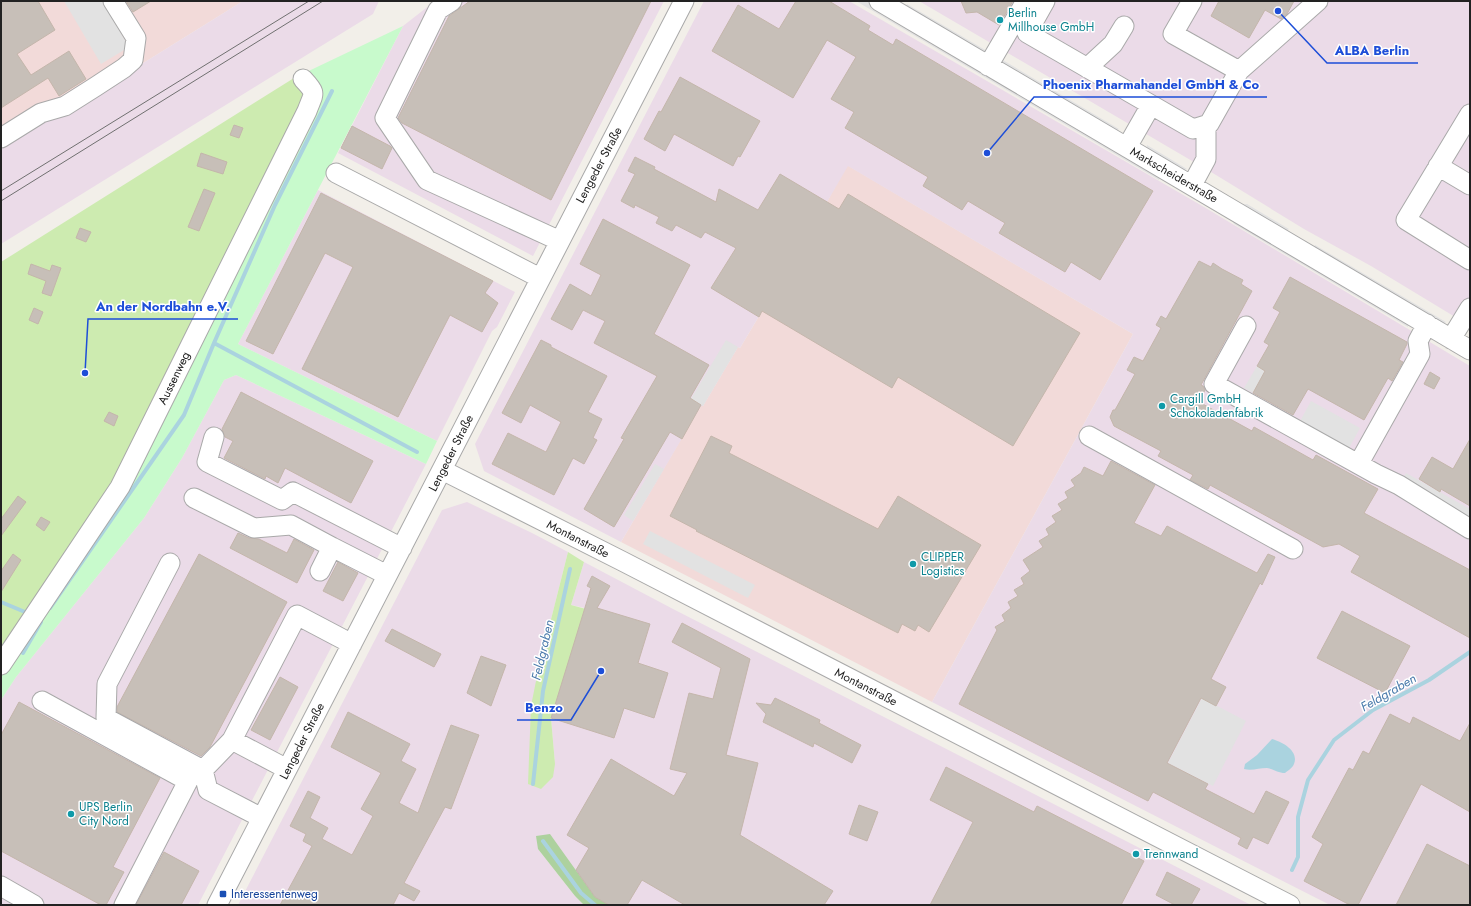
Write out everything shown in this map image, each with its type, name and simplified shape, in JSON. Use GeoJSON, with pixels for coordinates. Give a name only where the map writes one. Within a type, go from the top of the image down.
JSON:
{"type":"FeatureCollection","features":[{"type":"Feature","properties":{"kind":"street"},"geometry":{"type":"LineString","coordinates":[[1,138],[41,113],[65,106],[124,68],[133,60],[136,38],[114,1]]}},
{"type":"Feature","properties":{"kind":"street"},"geometry":{"type":"LineString","coordinates":[[452,1],[438,10],[385,118],[426,180],[560,241]]}},
{"type":"Feature","properties":{"kind":"street","name":"Lengeder Straße"},"geometry":{"type":"LineString","coordinates":[[217,905],[684,1]]}},
{"type":"Feature","properties":{"kind":"street"},"geometry":{"type":"LineString","coordinates":[[988,66],[1026,1]]}},
{"type":"Feature","properties":{"kind":"street"},"geometry":{"type":"LineString","coordinates":[[1045,1],[1027,33],[1193,129],[1209,124],[1239,71],[1318,1]]}},
{"type":"Feature","properties":{"kind":"street"},"geometry":{"type":"LineString","coordinates":[[1192,1],[1173,34],[1239,71]]}},
{"type":"Feature","properties":{"kind":"street","name":"Markscheiderstraße"},"geometry":{"type":"LineString","coordinates":[[890,4],[988,66],[1470,350]]}},
{"type":"Feature","properties":{"kind":"street"},"geometry":{"type":"LineString","coordinates":[[1087,68],[1113,44],[1124,26]]}},
{"type":"Feature","properties":{"kind":"street","name":"Aussenweg"},"geometry":{"type":"LineString","coordinates":[[1,665],[120,487],[307,111],[314,92],[303,78]]}},
{"type":"Feature","properties":{"kind":"street"},"geometry":{"type":"LineString","coordinates":[[1127,147],[1151,105]]}},
{"type":"Feature","properties":{"kind":"street"},"geometry":{"type":"LineString","coordinates":[[1470,114],[1406,220],[1470,260]]}},
{"type":"Feature","properties":{"kind":"street"},"geometry":{"type":"LineString","coordinates":[[1192,185],[1206,159],[1206,124]]}},
{"type":"Feature","properties":{"kind":"street"},"geometry":{"type":"LineString","coordinates":[[1438,166],[1470,185]]}},
{"type":"Feature","properties":{"kind":"street"},"geometry":{"type":"LineString","coordinates":[[336,173],[540,278]]}},
{"type":"Feature","properties":{"kind":"street"},"geometry":{"type":"LineString","coordinates":[[1451,339],[1470,308]]}},
{"type":"Feature","properties":{"kind":"street"},"geometry":{"type":"LineString","coordinates":[[1358,463],[1420,354],[1418,341],[1427,324]]}},
{"type":"Feature","properties":{"kind":"street"},"geometry":{"type":"LineString","coordinates":[[1246,326],[1214,384],[1376,474],[1399,485],[1470,528]]}},
{"type":"Feature","properties":{"kind":"street"},"geometry":{"type":"LineString","coordinates":[[1089,436],[1293,549]]}},
{"type":"Feature","properties":{"kind":"street"},"geometry":{"type":"LineString","coordinates":[[214,437],[207,462],[282,500],[293,492],[402,548]]}},
{"type":"Feature","properties":{"kind":"street","name":"Montanstraße"},"geometry":{"type":"LineString","coordinates":[[442,470],[1290,905]]}},
{"type":"Feature","properties":{"kind":"street"},"geometry":{"type":"LineString","coordinates":[[194,498],[254,528],[291,524],[387,575]]}},
{"type":"Feature","properties":{"kind":"street"},"geometry":{"type":"LineString","coordinates":[[320,571],[332,547]]}},
{"type":"Feature","properties":{"kind":"street"},"geometry":{"type":"LineString","coordinates":[[170,563],[107,684],[106,718],[203,770],[208,790],[262,818]]}},
{"type":"Feature","properties":{"kind":"street"},"geometry":{"type":"LineString","coordinates":[[203,770],[232,740],[297,615],[352,644]]}},
{"type":"Feature","properties":{"kind":"street"},"geometry":{"type":"LineString","coordinates":[[42,701],[188,782],[124,905]]}},
{"type":"Feature","properties":{"kind":"street"},"geometry":{"type":"LineString","coordinates":[[232,740],[288,769]]}},
{"type":"Feature","properties":{"kind":"street"},"geometry":{"type":"LineString","coordinates":[[1,886],[34,905]]}},
{"type":"Feature","properties":{"kind":"shaded area"},"geometry":{"type":"Polygon","coordinates":[[[1,1],[243,1],[1,149],[1,1]]]}},
{"type":"Feature","properties":{"kind":"shaded area"},"geometry":{"type":"Polygon","coordinates":[[[64,1],[102,1],[129,47],[101,64],[64,1]]]}},
{"type":"Feature","properties":{"kind":"shaded area"},"geometry":{"type":"Polygon","coordinates":[[[243,1],[379,1],[373,14],[1,244],[1,149],[243,1]]]}},
{"type":"Feature","properties":{"kind":"shaded area"},"geometry":{"type":"Polygon","coordinates":[[[435,1],[664,1],[533,256],[338,153],[403,26],[435,1]]]}},
{"type":"Feature","properties":{"kind":"shaded area"},"geometry":{"type":"Polygon","coordinates":[[[704,1],[849,1],[1204,207],[1470,366],[1470,905],[1330,905],[932,702],[1133,334],[848,166],[740,348],[738,347],[703,406],[701,406],[621,542],[484,471],[475,444],[704,1]]]}},
{"type":"Feature","properties":{"kind":"shaded area"},"geometry":{"type":"Polygon","coordinates":[[[856,1],[866,1],[1161,176],[1159,180],[856,1]]]}},
{"type":"Feature","properties":{"kind":"shaded area"},"geometry":{"type":"Polygon","coordinates":[[[919,1],[1470,1],[1470,326],[1371,266],[1304,229],[1216,175],[919,1]]]}},
{"type":"Feature","properties":{"kind":"shaded area"},"geometry":{"type":"Polygon","coordinates":[[[907,4],[987,51],[983,54],[905,8],[907,4]]]}},
{"type":"Feature","properties":{"kind":"shaded area"},"geometry":{"type":"Polygon","coordinates":[[[1001,59],[1119,129],[1114,132],[1000,64],[1001,59]]]}},
{"type":"Feature","properties":{"kind":"shaded area"},"geometry":{"type":"Polygon","coordinates":[[[1147,145],[1187,169],[1182,171],[1146,151],[1147,145]]]}},
{"type":"Feature","properties":{"kind":"shaded area"},"geometry":{"type":"Polygon","coordinates":[[[847,165],[1133,334],[932,702],[621,542],[701,405],[703,406],[738,347],[740,348],[827,202],[847,165]]]}},
{"type":"Feature","properties":{"kind":"shaded area"},"geometry":{"type":"Polygon","coordinates":[[[318,190],[515,292],[497,327],[492,331],[437,441],[238,344],[318,190]]]}},
{"type":"Feature","properties":{"kind":"shaded area"},"geometry":{"type":"Polygon","coordinates":[[[1247,204],[1289,229],[1285,232],[1239,205],[1247,204]]]}},
{"type":"Feature","properties":{"kind":"shaded area"},"geometry":{"type":"Polygon","coordinates":[[[1231,217],[1408,321],[1408,327],[1234,224],[1231,217]]]}},
{"type":"Feature","properties":{"kind":"shaded area"},"geometry":{"type":"Polygon","coordinates":[[[1315,245],[1446,322],[1441,325],[1313,249],[1315,245]]]}},
{"type":"Feature","properties":{"kind":"shaded area"},"geometry":{"type":"Polygon","coordinates":[[[726,340],[738,347],[703,406],[691,399],[726,340]]]}},
{"type":"Feature","properties":{"kind":"shaded area"},"geometry":{"type":"Polygon","coordinates":[[[1257,366],[1265,371],[1253,393],[1244,388],[1257,366]]]}},
{"type":"Feature","properties":{"kind":"shaded area"},"geometry":{"type":"Polygon","coordinates":[[[236,375],[426,464],[198,905],[1,905],[1,700],[16,677],[144,518],[182,458],[224,380],[236,375]]]}},
{"type":"Feature","properties":{"kind":"shaded area"},"geometry":{"type":"Polygon","coordinates":[[[1311,401],[1360,428],[1348,450],[1299,423],[1311,401]]]}},
{"type":"Feature","properties":{"kind":"shaded area"},"geometry":{"type":"Polygon","coordinates":[[[655,464],[664,469],[633,521],[624,515],[655,464]]]}},
{"type":"Feature","properties":{"kind":"shaded area"},"geometry":{"type":"Polygon","coordinates":[[[1406,473],[1470,509],[1470,529],[1399,485],[1406,473]]]}},
{"type":"Feature","properties":{"kind":"shaded area"},"geometry":{"type":"Polygon","coordinates":[[[467,502],[568,552],[538,671],[555,764],[551,718],[585,608],[571,605],[584,562],[1251,905],[609,905],[538,849],[575,896],[584,905],[238,905],[442,510],[467,502]]]}},
{"type":"Feature","properties":{"kind":"shaded area"},"geometry":{"type":"Polygon","coordinates":[[[650,531],[755,585],[748,598],[643,544],[650,531]]]}},
{"type":"Feature","properties":{"kind":"shaded area"},"geometry":{"type":"Polygon","coordinates":[[[1202,698],[1246,721],[1213,786],[1168,763],[1202,698]]]}},
{"type":"Feature","properties":{"kind":"green space"},"geometry":{"type":"Polygon","coordinates":[[[403,26],[238,344],[437,441],[426,464],[236,375],[224,380],[182,458],[144,518],[16,677],[1,700],[1,663],[113,485],[307,94],[294,78],[403,26]]]}},
{"type":"Feature","properties":{"kind":"green space"},"geometry":{"type":"Polygon","coordinates":[[[294,78],[307,94],[113,485],[1,663],[1,262],[294,78]]]}},
{"type":"Feature","properties":{"kind":"green space"},"geometry":{"type":"Polygon","coordinates":[[[568,552],[584,562],[571,605],[586,609],[551,718],[555,764],[553,777],[541,789],[528,784],[531,706],[538,671],[568,552]]]}},
{"type":"Feature","properties":{"kind":"green space"},"geometry":{"type":"Polygon","coordinates":[[[550,834],[595,897],[609,905],[584,905],[575,896],[538,849],[536,836],[550,834]]]}},
{"type":"Feature","properties":{"kind":"water"},"geometry":{"type":"Polygon","coordinates":[[[1272,739],[1290,748],[1295,756],[1293,766],[1285,773],[1267,768],[1250,770],[1244,769],[1245,764],[1257,755],[1272,739]]]}},
{"type":"Feature","properties":{"kind":"building"},"geometry":{"type":"Polygon","coordinates":[[[1,1],[38,1],[55,30],[17,54],[31,75],[69,51],[86,79],[59,96],[48,78],[1,108],[1,1]]]}},
{"type":"Feature","properties":{"kind":"building"},"geometry":{"type":"Polygon","coordinates":[[[126,1],[151,1],[133,12],[126,1]]]}},
{"type":"Feature","properties":{"kind":"building"},"geometry":{"type":"Polygon","coordinates":[[[470,1],[651,1],[551,200],[402,123],[398,118],[449,16],[470,1]]]}},
{"type":"Feature","properties":{"kind":"building"},"geometry":{"type":"Polygon","coordinates":[[[796,1],[829,1],[870,26],[868,30],[893,45],[896,39],[1153,191],[1100,280],[1071,262],[1065,272],[999,233],[1005,223],[968,201],[962,210],[923,186],[928,177],[845,128],[854,112],[831,99],[856,57],[827,40],[793,98],[712,51],[738,5],[779,29],[796,1]]]}},
{"type":"Feature","properties":{"kind":"building","name":"Berlin Millhouse GmbH"},"geometry":{"type":"Polygon","coordinates":[[[961,1],[1013,1],[999,25],[977,12],[966,13],[961,1]]]}},
{"type":"Feature","properties":{"kind":"building"},"geometry":{"type":"Polygon","coordinates":[[[1219,1],[1294,1],[1287,14],[1281,19],[1265,10],[1249,38],[1211,16],[1219,1]]]}},
{"type":"Feature","properties":{"kind":"building"},"geometry":{"type":"Polygon","coordinates":[[[680,77],[760,121],[740,157],[738,156],[733,166],[674,134],[665,151],[644,139],[680,77]]]}},
{"type":"Feature","properties":{"kind":"building"},"geometry":{"type":"Polygon","coordinates":[[[234,125],[243,128],[239,138],[230,135],[234,125]]]}},
{"type":"Feature","properties":{"kind":"building"},"geometry":{"type":"Polygon","coordinates":[[[352,126],[392,148],[382,169],[341,148],[352,126]]]}},
{"type":"Feature","properties":{"kind":"building"},"geometry":{"type":"Polygon","coordinates":[[[201,153],[227,162],[223,174],[197,166],[201,153]]]}},
{"type":"Feature","properties":{"kind":"building"},"geometry":{"type":"Polygon","coordinates":[[[635,157],[655,167],[654,169],[716,202],[719,189],[758,210],[780,174],[839,209],[848,194],[1080,333],[1013,446],[898,377],[892,388],[762,311],[759,317],[711,288],[736,248],[705,232],[701,238],[676,225],[672,231],[656,223],[659,217],[635,205],[634,208],[621,201],[635,174],[628,171],[635,157]]]}},
{"type":"Feature","properties":{"kind":"building"},"geometry":{"type":"Polygon","coordinates":[[[204,189],[215,193],[199,231],[188,227],[204,189]]]}},
{"type":"Feature","properties":{"kind":"building"},"geometry":{"type":"Polygon","coordinates":[[[321,193],[493,281],[485,293],[498,303],[482,332],[450,315],[398,417],[302,369],[353,267],[325,253],[273,354],[246,341],[321,193]]]}},
{"type":"Feature","properties":{"kind":"building"},"geometry":{"type":"Polygon","coordinates":[[[603,219],[690,265],[654,334],[709,365],[690,398],[701,405],[682,439],[670,432],[614,527],[584,509],[624,439],[621,438],[657,376],[594,343],[605,321],[583,310],[572,330],[551,319],[570,284],[591,296],[601,275],[580,264],[603,219]]]}},
{"type":"Feature","properties":{"kind":"building"},"geometry":{"type":"Polygon","coordinates":[[[80,228],[91,232],[86,242],[76,238],[80,228]]]}},
{"type":"Feature","properties":{"kind":"building","name":"Cargill GmbH Schokoladenfabrik"},"geometry":{"type":"Polygon","coordinates":[[[1199,261],[1211,267],[1213,263],[1243,280],[1241,284],[1252,291],[1201,385],[1205,390],[1199,402],[1252,431],[1254,427],[1313,460],[1316,455],[1378,489],[1364,513],[1470,570],[1470,638],[1351,572],[1360,556],[1339,544],[1323,547],[1210,485],[1208,489],[1190,480],[1193,475],[1158,456],[1161,451],[1114,426],[1110,417],[1135,374],[1127,370],[1134,357],[1143,361],[1161,328],[1156,325],[1161,316],[1166,319],[1199,261]]]}},
{"type":"Feature","properties":{"kind":"building"},"geometry":{"type":"Polygon","coordinates":[[[31,264],[50,271],[52,265],[61,268],[51,296],[42,293],[46,281],[28,274],[31,264]]]}},
{"type":"Feature","properties":{"kind":"building"},"geometry":{"type":"Polygon","coordinates":[[[1290,277],[1407,342],[1399,360],[1403,362],[1392,381],[1388,378],[1364,420],[1308,389],[1293,415],[1253,393],[1265,371],[1257,366],[1269,345],[1264,342],[1280,312],[1273,308],[1290,277]]]}},
{"type":"Feature","properties":{"kind":"building"},"geometry":{"type":"Polygon","coordinates":[[[34,308],[43,312],[38,324],[29,320],[34,308]]]}},
{"type":"Feature","properties":{"kind":"building"},"geometry":{"type":"Polygon","coordinates":[[[541,340],[551,345],[551,347],[607,376],[588,412],[602,419],[593,438],[597,440],[584,464],[573,458],[554,495],[492,464],[508,433],[546,452],[561,422],[530,405],[521,423],[502,413],[541,340]]]}},
{"type":"Feature","properties":{"kind":"building"},"geometry":{"type":"Polygon","coordinates":[[[1430,372],[1440,378],[1434,389],[1424,384],[1430,372]]]}},
{"type":"Feature","properties":{"kind":"building"},"geometry":{"type":"Polygon","coordinates":[[[241,392],[373,461],[351,503],[285,468],[278,483],[266,476],[265,479],[224,458],[233,441],[225,437],[222,429],[241,392]]]}},
{"type":"Feature","properties":{"kind":"building"},"geometry":{"type":"Polygon","coordinates":[[[109,412],[118,416],[114,426],[104,421],[109,412]]]}},
{"type":"Feature","properties":{"kind":"building"},"geometry":{"type":"Polygon","coordinates":[[[711,436],[732,446],[729,453],[878,529],[898,496],[981,545],[929,632],[918,625],[915,631],[902,624],[898,633],[696,531],[697,530],[670,516],[711,436]]]}},
{"type":"Feature","properties":{"kind":"building"},"geometry":{"type":"Polygon","coordinates":[[[1470,439],[1470,506],[1441,489],[1440,492],[1419,479],[1432,457],[1453,469],[1470,439]]]}},
{"type":"Feature","properties":{"kind":"building"},"geometry":{"type":"Polygon","coordinates":[[[1111,461],[1155,485],[1134,523],[1161,536],[1167,526],[1257,573],[1268,554],[1275,557],[1262,585],[1260,583],[1211,679],[1226,687],[1216,706],[1201,698],[1167,763],[1208,784],[1205,789],[1254,814],[1266,791],[1289,802],[1268,844],[1253,837],[1247,849],[1238,844],[1241,838],[1153,792],[1148,801],[959,704],[997,630],[995,627],[1005,621],[1002,615],[1011,608],[1008,602],[1018,596],[1014,590],[1024,584],[1021,578],[1030,571],[1023,560],[1043,547],[1039,541],[1049,535],[1046,529],[1056,522],[1052,516],[1062,510],[1058,504],[1068,498],[1065,492],[1075,486],[1071,480],[1081,473],[1084,467],[1103,476],[1111,461]]]}},
{"type":"Feature","properties":{"kind":"building"},"geometry":{"type":"Polygon","coordinates":[[[18,496],[26,502],[1,536],[1,519],[18,496]]]}},
{"type":"Feature","properties":{"kind":"building"},"geometry":{"type":"Polygon","coordinates":[[[41,517],[50,522],[44,531],[36,525],[41,517]]]}},
{"type":"Feature","properties":{"kind":"building"},"geometry":{"type":"Polygon","coordinates":[[[238,533],[249,538],[259,539],[287,553],[294,539],[314,550],[297,583],[230,548],[238,533]]]}},
{"type":"Feature","properties":{"kind":"building"},"geometry":{"type":"Polygon","coordinates":[[[13,554],[21,560],[1,592],[1,571],[13,554]]]}},
{"type":"Feature","properties":{"kind":"building"},"geometry":{"type":"Polygon","coordinates":[[[199,554],[287,602],[210,747],[201,756],[117,712],[117,707],[199,554]]]}},
{"type":"Feature","properties":{"kind":"building"},"geometry":{"type":"Polygon","coordinates":[[[338,562],[358,573],[343,601],[323,591],[338,562]]]}},
{"type":"Feature","properties":{"kind":"building"},"geometry":{"type":"Polygon","coordinates":[[[592,576],[610,586],[597,608],[650,624],[638,663],[668,673],[654,718],[624,708],[614,738],[551,718],[591,588],[587,586],[592,576]]]}},
{"type":"Feature","properties":{"kind":"building"},"geometry":{"type":"Polygon","coordinates":[[[1342,611],[1410,646],[1385,693],[1317,658],[1342,611]]]}},
{"type":"Feature","properties":{"kind":"building"},"geometry":{"type":"Polygon","coordinates":[[[682,623],[750,659],[726,755],[758,763],[740,835],[833,891],[824,905],[685,905],[642,880],[627,905],[609,905],[595,897],[576,870],[589,848],[567,835],[611,759],[674,796],[687,773],[670,769],[689,693],[713,699],[721,668],[672,642],[682,623]]]}},
{"type":"Feature","properties":{"kind":"building"},"geometry":{"type":"Polygon","coordinates":[[[392,629],[441,654],[434,667],[385,641],[392,629]]]}},
{"type":"Feature","properties":{"kind":"building"},"geometry":{"type":"Polygon","coordinates":[[[481,656],[506,665],[491,706],[467,693],[481,656]]]}},
{"type":"Feature","properties":{"kind":"building"},"geometry":{"type":"Polygon","coordinates":[[[280,677],[298,687],[270,740],[251,730],[280,677]]]}},
{"type":"Feature","properties":{"kind":"building"},"geometry":{"type":"Polygon","coordinates":[[[775,698],[820,720],[819,723],[861,745],[852,763],[814,743],[813,747],[763,722],[766,714],[756,703],[771,705],[775,698]]]}},
{"type":"Feature","properties":{"kind":"building","name":"UPS Berlin City Nord"},"geometry":{"type":"Polygon","coordinates":[[[19,702],[160,778],[113,867],[124,872],[106,905],[101,905],[1,851],[1,735],[19,702]]]}},
{"type":"Feature","properties":{"kind":"building"},"geometry":{"type":"Polygon","coordinates":[[[348,712],[410,744],[401,761],[416,769],[399,803],[418,813],[451,725],[479,735],[451,809],[445,807],[404,883],[420,891],[414,901],[399,893],[393,905],[280,905],[312,846],[303,841],[306,834],[290,826],[308,791],[320,797],[310,818],[328,828],[322,839],[352,855],[373,816],[361,809],[381,773],[331,747],[348,712]]]}},
{"type":"Feature","properties":{"kind":"building"},"geometry":{"type":"Polygon","coordinates":[[[1390,714],[1410,724],[1413,717],[1460,741],[1470,723],[1470,812],[1421,784],[1358,905],[1350,905],[1304,881],[1323,844],[1312,837],[1349,768],[1353,770],[1363,751],[1369,754],[1390,714]]]}},
{"type":"Feature","properties":{"kind":"building"},"geometry":{"type":"Polygon","coordinates":[[[946,767],[1034,812],[1037,806],[1144,861],[1121,905],[930,905],[973,822],[930,800],[946,767]]]}},
{"type":"Feature","properties":{"kind":"building"},"geometry":{"type":"Polygon","coordinates":[[[859,805],[878,812],[867,841],[849,834],[859,805]]]}},
{"type":"Feature","properties":{"kind":"building"},"geometry":{"type":"Polygon","coordinates":[[[1427,844],[1470,866],[1470,905],[1396,905],[1427,844]]]}},
{"type":"Feature","properties":{"kind":"building"},"geometry":{"type":"Polygon","coordinates":[[[164,852],[199,871],[181,905],[136,905],[164,852]]]}},
{"type":"Feature","properties":{"kind":"building"},"geometry":{"type":"Polygon","coordinates":[[[1167,872],[1200,889],[1191,905],[1175,905],[1156,895],[1167,872]]]}},
{"type":"Feature","properties":{"kind":"waterway"},"geometry":{"type":"LineString","coordinates":[[50,608],[184,415],[275,205],[332,91]]}},
{"type":"Feature","properties":{"kind":"waterway"},"geometry":{"type":"LineString","coordinates":[[214,343],[417,452]]}},
{"type":"Feature","properties":{"kind":"waterway","name":"Feldgraben"},"geometry":{"type":"LineString","coordinates":[[533,784],[543,691],[570,569]]}},
{"type":"Feature","properties":{"kind":"waterway"},"geometry":{"type":"LineString","coordinates":[[1,602],[25,612]]}},
{"type":"Feature","properties":{"kind":"waterway"},"geometry":{"type":"LineString","coordinates":[[23,653],[41,622]]}},
{"type":"Feature","properties":{"kind":"waterway","name":"Feldgraben"},"geometry":{"type":"LineString","coordinates":[[1292,870],[1298,857],[1298,817],[1308,780],[1334,740],[1373,710],[1429,680],[1470,652]]}},
{"type":"Feature","properties":{"kind":"waterway","name":"Feldgraben"},"geometry":{"type":"LineString","coordinates":[[543,841],[581,893],[595,905]]}},
{"type":"Feature","properties":{"kind":"tram line"},"geometry":{"type":"LineString","coordinates":[[1,191],[309,1]]}},
{"type":"Feature","properties":{"kind":"tram line"},"geometry":{"type":"LineString","coordinates":[[1,201],[323,1]]}},
{"type":"Feature","properties":{"kind":"place","name":"ALBA Berlin"},"geometry":{"type":"Point","coordinates":[1278,11]}},
{"type":"Feature","properties":{"kind":"place","name":"Berlin Millhouse GmbH"},"geometry":{"type":"Point","coordinates":[1000,20]}},
{"type":"Feature","properties":{"kind":"place","name":"Phoenix Pharmahandel GmbH & Co"},"geometry":{"type":"Point","coordinates":[987,153]}},
{"type":"Feature","properties":{"kind":"place","name":"An der Nordbahn e.V."},"geometry":{"type":"Point","coordinates":[85,373]}},
{"type":"Feature","properties":{"kind":"place","name":"Cargill GmbH Schokoladenfabrik"},"geometry":{"type":"Point","coordinates":[1162,406]}},
{"type":"Feature","properties":{"kind":"place","name":"CLIPPER Logistics"},"geometry":{"type":"Point","coordinates":[913,564]}},
{"type":"Feature","properties":{"kind":"place","name":"Benzo"},"geometry":{"type":"Point","coordinates":[601,671]}},
{"type":"Feature","properties":{"kind":"place","name":"UPS Berlin City Nord"},"geometry":{"type":"Point","coordinates":[71,814]}},
{"type":"Feature","properties":{"kind":"place","name":"Trennwand"},"geometry":{"type":"Point","coordinates":[1136,854]}},
{"type":"Feature","properties":{"kind":"place","name":"Interessentenweg"},"geometry":{"type":"Point","coordinates":[223,894]}}]}
